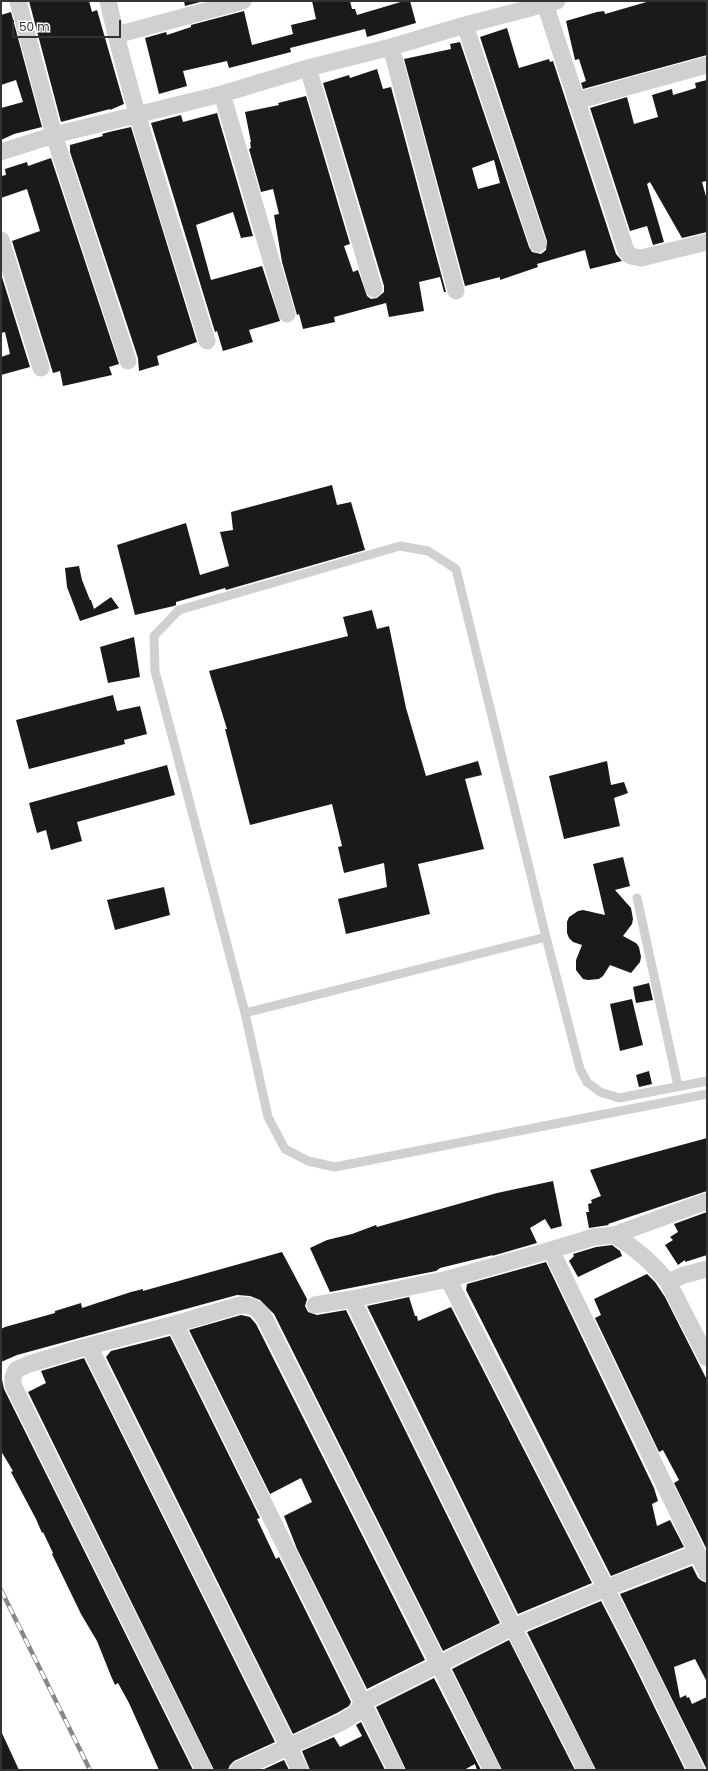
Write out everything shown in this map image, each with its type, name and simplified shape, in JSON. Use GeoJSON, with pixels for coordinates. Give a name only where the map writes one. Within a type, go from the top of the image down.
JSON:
{"type":"FeatureCollection","features":[{"type":"Feature","properties":{"kind":"street"},"geometry":{"type":"LineString","coordinates":[[18,1],[54,135],[128,361]]}},
{"type":"Feature","properties":{"kind":"street"},"geometry":{"type":"LineString","coordinates":[[108,1],[138,114],[207,341]]}},
{"type":"Feature","properties":{"kind":"street"},"geometry":{"type":"LineString","coordinates":[[116,35],[243,1]]}},
{"type":"Feature","properties":{"kind":"street"},"geometry":{"type":"LineString","coordinates":[[1,152],[54,135],[222,94],[308,68],[551,3],[576,101],[626,251],[631,256],[641,258],[707,242]]}},
{"type":"Feature","properties":{"kind":"street"},"geometry":{"type":"LineString","coordinates":[[465,25],[538,244]]}},
{"type":"Feature","properties":{"kind":"street"},"geometry":{"type":"LineString","coordinates":[[391,47],[456,291]]}},
{"type":"Feature","properties":{"kind":"street"},"geometry":{"type":"LineString","coordinates":[[576,101],[707,65]]}},
{"type":"Feature","properties":{"kind":"street"},"geometry":{"type":"LineString","coordinates":[[308,68],[374,289]]}},
{"type":"Feature","properties":{"kind":"street"},"geometry":{"type":"LineString","coordinates":[[222,94],[287,314]]}},
{"type":"Feature","properties":{"kind":"street"},"geometry":{"type":"LineString","coordinates":[[1,240],[41,368]]}},
{"type":"Feature","properties":{"kind":"street"},"geometry":{"type":"LineString","coordinates":[[315,1305],[352,1299],[448,1279],[594,1238],[614,1235],[707,1201]]}},
{"type":"Feature","properties":{"kind":"street"},"geometry":{"type":"LineString","coordinates":[[614,1235],[635,1248],[662,1274],[668,1282],[707,1358]]}},
{"type":"Feature","properties":{"kind":"street"},"geometry":{"type":"LineString","coordinates":[[551,1250],[707,1573]]}},
{"type":"Feature","properties":{"kind":"street"},"geometry":{"type":"LineString","coordinates":[[668,1282],[684,1275],[707,1270]]}},
{"type":"Feature","properties":{"kind":"street"},"geometry":{"type":"LineString","coordinates":[[448,1279],[604,1589],[643,1661],[696,1770]]}},
{"type":"Feature","properties":{"kind":"street"},"geometry":{"type":"LineString","coordinates":[[352,1299],[513,1627],[586,1770]]}},
{"type":"Feature","properties":{"kind":"street"},"geometry":{"type":"LineString","coordinates":[[204,1770],[13,1385],[13,1377],[16,1370],[29,1364],[240,1305],[250,1305],[259,1309],[492,1770]]}},
{"type":"Feature","properties":{"kind":"street"},"geometry":{"type":"LineString","coordinates":[[175,1324],[396,1770]]}},
{"type":"Feature","properties":{"kind":"street"},"geometry":{"type":"LineString","coordinates":[[89,1346],[300,1770]]}},
{"type":"Feature","properties":{"kind":"street"},"geometry":{"type":"LineString","coordinates":[[238,1770],[342,1722],[356,1713],[362,1703],[513,1627],[604,1589],[697,1554]]}},
{"type":"Feature","properties":{"kind":"lane"},"geometry":{"type":"LineString","coordinates":[[707,1081],[619,1098],[600,1092],[587,1082],[580,1069],[546,937],[456,569],[428,551],[400,546],[179,610],[154,636],[155,671],[245,1013],[268,1117],[285,1149],[308,1161],[336,1167],[707,1094]]}},
{"type":"Feature","properties":{"kind":"lane"},"geometry":{"type":"LineString","coordinates":[[637,898],[678,1086]]}},
{"type":"Feature","properties":{"kind":"lane"},"geometry":{"type":"LineString","coordinates":[[245,1013],[546,937]]}},
{"type":"Feature","properties":{"kind":"building"},"geometry":{"type":"Polygon","coordinates":[[[29,1],[89,1],[92,12],[97,10],[124,104],[110,110],[61,122],[29,1]]]}},
{"type":"Feature","properties":{"kind":"building"},"geometry":{"type":"Polygon","coordinates":[[[184,1],[204,1],[185,6],[184,1]]]}},
{"type":"Feature","properties":{"kind":"building"},"geometry":{"type":"Polygon","coordinates":[[[312,1],[350,1],[352,9],[355,9],[357,15],[404,1],[410,1],[416,23],[367,37],[365,29],[290,48],[291,52],[229,68],[227,61],[183,71],[187,86],[159,94],[145,38],[166,32],[167,35],[191,27],[191,25],[244,11],[252,45],[293,34],[291,25],[316,19],[312,1]]]}},
{"type":"Feature","properties":{"kind":"building"},"geometry":{"type":"Polygon","coordinates":[[[650,1],[707,1],[707,55],[583,89],[581,83],[586,81],[579,59],[575,60],[566,21],[597,12],[604,11],[605,14],[650,1]]]}},
{"type":"Feature","properties":{"kind":"building"},"geometry":{"type":"Polygon","coordinates":[[[11,12],[42,127],[14,134],[1,140],[1,108],[23,102],[16,80],[1,85],[1,15],[11,12]]]}},
{"type":"Feature","properties":{"kind":"building"},"geometry":{"type":"Polygon","coordinates":[[[507,28],[519,68],[549,59],[550,62],[553,61],[616,254],[622,261],[590,269],[585,250],[537,264],[538,267],[500,280],[500,277],[465,286],[404,59],[451,49],[450,44],[460,42],[529,247],[532,252],[541,254],[546,250],[547,241],[480,37],[507,28]],[[494,160],[472,168],[478,189],[500,183],[494,160]]]}},
{"type":"Feature","properties":{"kind":"building"},"geometry":{"type":"Polygon","coordinates":[[[377,69],[383,89],[391,87],[446,292],[444,292],[440,277],[419,282],[424,311],[389,317],[386,303],[334,317],[335,322],[303,329],[299,314],[297,315],[282,262],[274,215],[279,214],[273,189],[261,192],[249,149],[251,148],[251,142],[245,112],[279,105],[278,103],[306,96],[350,244],[344,246],[353,272],[358,270],[367,296],[371,299],[377,298],[384,292],[384,286],[323,83],[349,75],[350,78],[377,69]]]}},
{"type":"Feature","properties":{"kind":"building"},"geometry":{"type":"Polygon","coordinates":[[[707,80],[707,181],[702,182],[707,200],[707,232],[682,238],[650,182],[647,184],[664,242],[653,245],[647,226],[630,231],[590,108],[627,97],[634,124],[658,117],[652,95],[672,89],[673,95],[696,88],[695,83],[707,80]]]}},
{"type":"Feature","properties":{"kind":"building"},"geometry":{"type":"Polygon","coordinates":[[[217,113],[253,236],[241,238],[233,212],[196,225],[211,280],[262,266],[280,321],[249,330],[253,342],[223,351],[217,331],[215,332],[151,123],[181,115],[183,122],[217,113]]]}},
{"type":"Feature","properties":{"kind":"building"},"geometry":{"type":"Polygon","coordinates":[[[131,127],[197,342],[157,356],[159,365],[139,371],[138,358],[70,152],[70,145],[103,136],[102,134],[131,127]]]}},
{"type":"Feature","properties":{"kind":"building"},"geometry":{"type":"Polygon","coordinates":[[[51,158],[119,364],[109,367],[112,375],[63,386],[60,371],[53,373],[12,241],[40,231],[27,189],[1,198],[1,176],[6,175],[5,169],[27,162],[28,166],[51,158]]]}},
{"type":"Feature","properties":{"kind":"building"},"geometry":{"type":"Polygon","coordinates":[[[1,274],[30,367],[1,375],[1,357],[10,354],[5,332],[1,333],[1,274]]]}},
{"type":"Feature","properties":{"kind":"building"},"geometry":{"type":"Polygon","coordinates":[[[332,485],[337,505],[351,502],[365,550],[226,590],[225,588],[176,602],[176,605],[174,606],[135,615],[117,545],[186,523],[200,575],[229,566],[220,532],[233,530],[231,512],[332,485]]]}},
{"type":"Feature","properties":{"kind":"building"},"geometry":{"type":"Polygon","coordinates":[[[79,566],[82,580],[94,609],[111,597],[119,608],[80,621],[67,587],[65,568],[79,566]]]}},
{"type":"Feature","properties":{"kind":"building"},"geometry":{"type":"Polygon","coordinates":[[[372,610],[377,629],[389,626],[406,708],[426,776],[478,761],[482,775],[465,779],[484,849],[418,864],[430,914],[346,934],[338,899],[387,887],[384,863],[344,873],[338,847],[342,846],[332,804],[250,825],[225,729],[227,729],[209,671],[348,636],[343,617],[372,610]]]}},
{"type":"Feature","properties":{"kind":"building"},"geometry":{"type":"Polygon","coordinates":[[[134,637],[140,677],[108,683],[100,647],[134,637]]]}},
{"type":"Feature","properties":{"kind":"building"},"geometry":{"type":"Polygon","coordinates":[[[113,695],[117,711],[140,706],[147,734],[124,740],[125,744],[29,769],[16,720],[113,695]]]}},
{"type":"Feature","properties":{"kind":"building"},"geometry":{"type":"Polygon","coordinates":[[[607,761],[611,785],[624,782],[628,793],[614,798],[620,826],[564,839],[549,776],[607,761]]]}},
{"type":"Feature","properties":{"kind":"building"},"geometry":{"type":"Polygon","coordinates":[[[167,765],[175,795],[77,822],[82,841],[51,850],[46,830],[37,833],[29,803],[167,765]]]}},
{"type":"Feature","properties":{"kind":"building"},"geometry":{"type":"Polygon","coordinates":[[[623,857],[630,886],[615,890],[631,908],[633,919],[632,924],[623,936],[636,943],[639,947],[641,957],[640,962],[631,973],[610,965],[603,976],[599,979],[583,979],[576,970],[576,960],[582,945],[573,942],[569,938],[567,933],[567,922],[569,917],[578,911],[583,910],[605,915],[593,864],[623,857]]]}},
{"type":"Feature","properties":{"kind":"building"},"geometry":{"type":"Polygon","coordinates":[[[164,887],[170,915],[115,930],[107,900],[164,887]]]}},
{"type":"Feature","properties":{"kind":"building"},"geometry":{"type":"Polygon","coordinates":[[[649,983],[653,1000],[636,1003],[633,987],[649,983]]]}},
{"type":"Feature","properties":{"kind":"building"},"geometry":{"type":"Polygon","coordinates":[[[632,999],[643,1045],[620,1051],[610,1004],[632,999]]]}},
{"type":"Feature","properties":{"kind":"building"},"geometry":{"type":"Polygon","coordinates":[[[649,1071],[652,1084],[639,1087],[636,1075],[649,1071]]]}},
{"type":"Feature","properties":{"kind":"building"},"geometry":{"type":"Polygon","coordinates":[[[707,1138],[707,1191],[608,1224],[609,1225],[589,1228],[586,1212],[589,1212],[588,1204],[592,1203],[591,1200],[601,1196],[590,1170],[707,1138]]]}},
{"type":"Feature","properties":{"kind":"building"},"geometry":{"type":"Polygon","coordinates":[[[553,1181],[562,1226],[551,1229],[545,1219],[530,1228],[537,1243],[492,1256],[493,1255],[440,1268],[436,1271],[330,1292],[310,1248],[327,1240],[352,1234],[376,1225],[377,1227],[497,1193],[553,1181]]]}},
{"type":"Feature","properties":{"kind":"building"},"geometry":{"type":"Polygon","coordinates":[[[707,1212],[707,1255],[685,1262],[685,1260],[678,1265],[665,1245],[673,1240],[670,1237],[678,1232],[674,1224],[707,1212]]]}},
{"type":"Feature","properties":{"kind":"building"},"geometry":{"type":"Polygon","coordinates":[[[612,1245],[620,1251],[622,1256],[578,1277],[569,1261],[574,1256],[573,1254],[596,1247],[612,1245]]]}},
{"type":"Feature","properties":{"kind":"building"},"geometry":{"type":"Polygon","coordinates":[[[282,1252],[307,1299],[305,1306],[308,1312],[317,1315],[346,1310],[500,1623],[443,1651],[274,1314],[260,1300],[250,1296],[237,1295],[17,1355],[1,1362],[1,1329],[5,1327],[55,1313],[55,1311],[81,1303],[82,1308],[131,1292],[143,1289],[143,1291],[282,1252]]]}},
{"type":"Feature","properties":{"kind":"building"},"geometry":{"type":"Polygon","coordinates":[[[546,1262],[654,1488],[658,1501],[652,1504],[657,1526],[670,1520],[684,1547],[611,1576],[466,1290],[467,1284],[546,1262]]]}},
{"type":"Feature","properties":{"kind":"building"},"geometry":{"type":"Polygon","coordinates":[[[647,1274],[655,1282],[665,1297],[707,1380],[707,1550],[674,1483],[679,1480],[663,1450],[659,1452],[595,1318],[601,1315],[594,1299],[647,1274]]]}},
{"type":"Feature","properties":{"kind":"building"},"geometry":{"type":"Polygon","coordinates":[[[409,1297],[418,1321],[451,1307],[592,1583],[518,1614],[367,1306],[409,1297]]]}},
{"type":"Feature","properties":{"kind":"building"},"geometry":{"type":"Polygon","coordinates":[[[241,1315],[250,1317],[256,1324],[425,1660],[367,1689],[297,1549],[284,1516],[312,1502],[301,1478],[270,1494],[189,1330],[241,1315]]]}},
{"type":"Feature","properties":{"kind":"building"},"geometry":{"type":"Polygon","coordinates":[[[170,1336],[260,1518],[257,1519],[276,1559],[279,1557],[351,1702],[349,1706],[337,1713],[293,1734],[106,1357],[111,1351],[170,1336]]]}},
{"type":"Feature","properties":{"kind":"building"},"geometry":{"type":"Polygon","coordinates":[[[84,1358],[275,1742],[234,1761],[228,1770],[214,1770],[28,1392],[46,1383],[41,1371],[84,1358]]]}},
{"type":"Feature","properties":{"kind":"building"},"geometry":{"type":"Polygon","coordinates":[[[1,1375],[4,1389],[193,1770],[159,1770],[129,1703],[118,1683],[115,1685],[97,1641],[81,1614],[43,1532],[42,1533],[11,1472],[13,1471],[1,1451],[1,1375]]]}},
{"type":"Feature","properties":{"kind":"building"},"geometry":{"type":"Polygon","coordinates":[[[692,1566],[698,1578],[707,1583],[707,1682],[695,1659],[674,1667],[680,1698],[686,1695],[687,1698],[689,1697],[692,1704],[707,1697],[707,1770],[620,1594],[692,1566]]]}},
{"type":"Feature","properties":{"kind":"building"},"geometry":{"type":"Polygon","coordinates":[[[601,1601],[685,1770],[596,1770],[527,1632],[601,1601]]]}},
{"type":"Feature","properties":{"kind":"building"},"geometry":{"type":"Polygon","coordinates":[[[509,1640],[575,1770],[502,1770],[452,1669],[509,1640]]]}},
{"type":"Feature","properties":{"kind":"building"},"geometry":{"type":"Polygon","coordinates":[[[434,1678],[481,1770],[477,1770],[475,1764],[464,1770],[406,1770],[376,1707],[434,1678]]]}},
{"type":"Feature","properties":{"kind":"building"},"geometry":{"type":"Polygon","coordinates":[[[361,1722],[385,1770],[310,1770],[302,1751],[334,1737],[340,1747],[362,1736],[356,1725],[361,1722]]]}},
{"type":"Feature","properties":{"kind":"building"},"geometry":{"type":"Polygon","coordinates":[[[1,1731],[19,1770],[1,1770],[1,1731]]]}},
{"type":"Feature","properties":{"kind":"building"},"geometry":{"type":"Polygon","coordinates":[[[284,1760],[289,1770],[262,1770],[284,1760]]]}},
{"type":"Feature","properties":{"kind":"railway"},"geometry":{"type":"LineString","coordinates":[[1,1590],[90,1770]]}}]}
